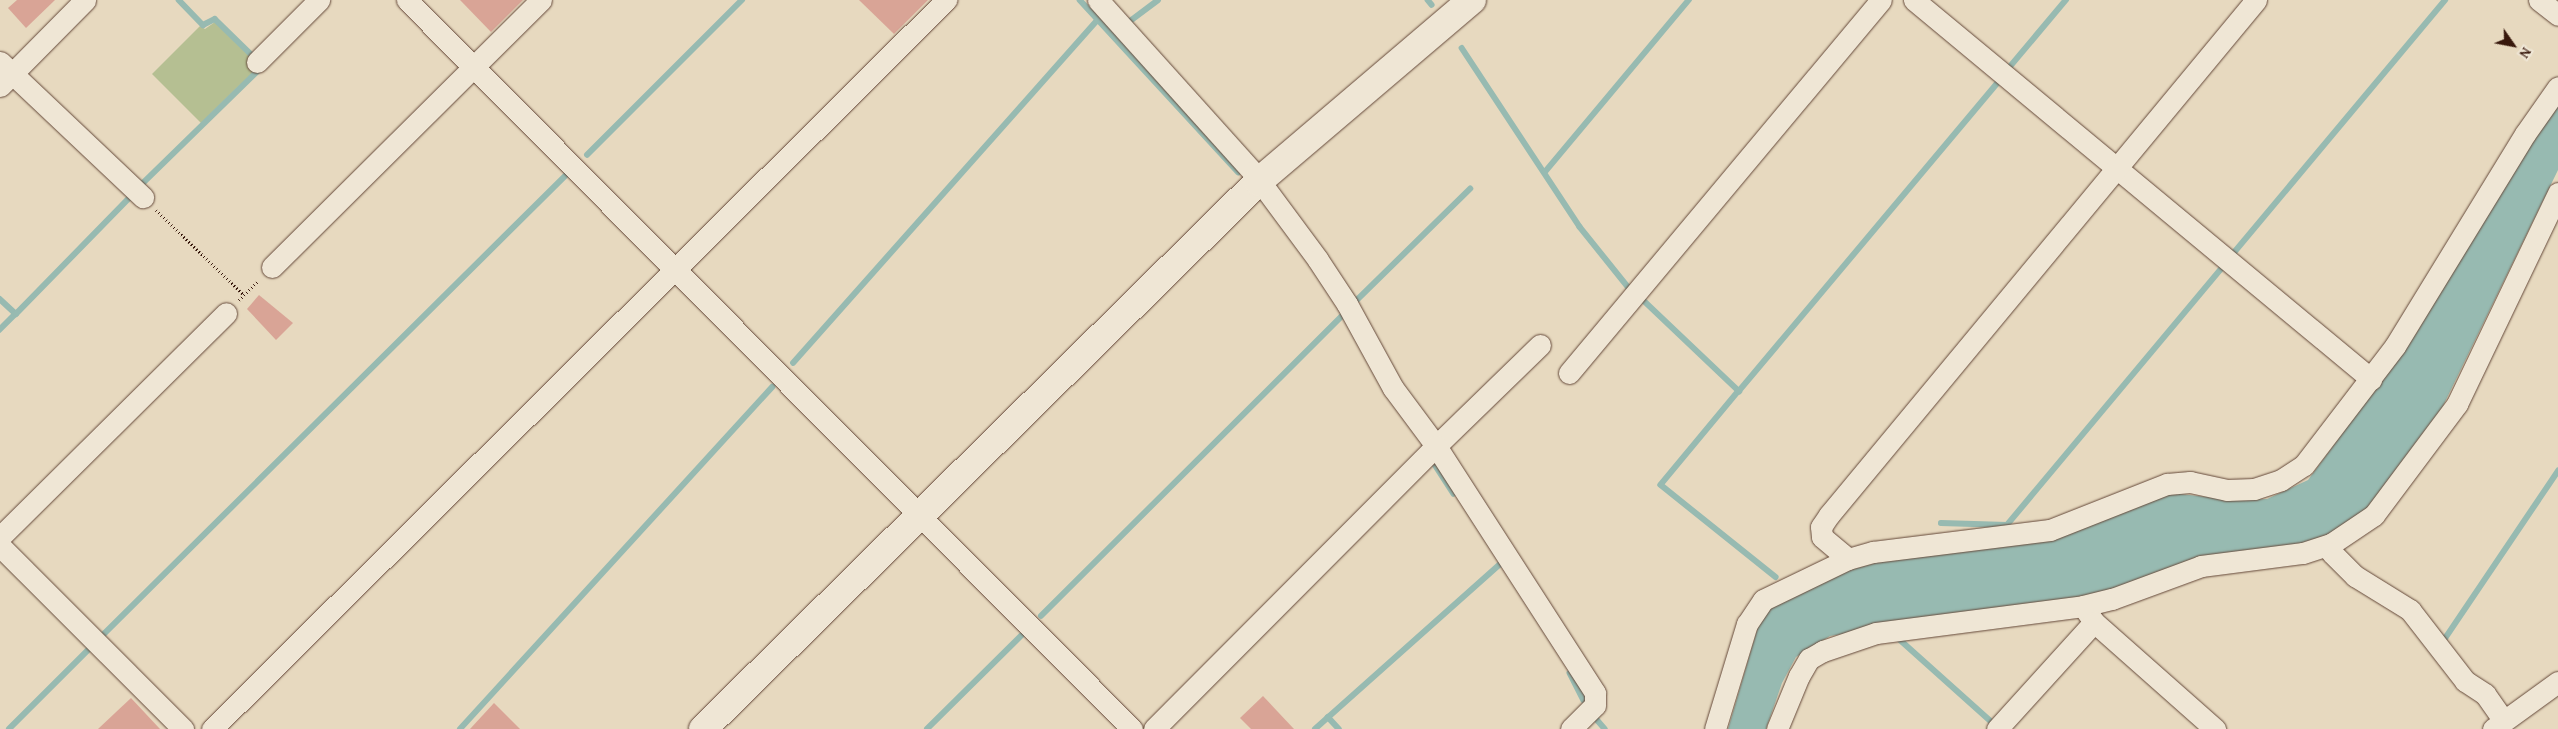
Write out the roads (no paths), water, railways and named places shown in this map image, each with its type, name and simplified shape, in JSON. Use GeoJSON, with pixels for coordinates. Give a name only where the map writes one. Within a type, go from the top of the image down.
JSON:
{"type":"FeatureCollection","features":[{"type":"Feature","properties":{"kind":"street"},"geometry":{"type":"LineString","coordinates":[[85,0],[4,74],[138,193]]}},
{"type":"Feature","properties":{"kind":"street"},"geometry":{"type":"LineString","coordinates":[[257,62],[319,0]]}},
{"type":"Feature","properties":{"kind":"street"},"geometry":{"type":"LineString","coordinates":[[407,0],[920,513],[1132,729]]}},
{"type":"Feature","properties":{"kind":"street"},"geometry":{"type":"LineString","coordinates":[[272,267],[541,0]]}},
{"type":"Feature","properties":{"kind":"street"},"geometry":{"type":"LineString","coordinates":[[212,729],[946,0]]}},
{"type":"Feature","properties":{"kind":"street"},"geometry":{"type":"LineString","coordinates":[[1098,0],[1253,172],[1258,182],[1318,260],[1347,304],[1393,388],[1436,446],[1595,693],[1595,706],[1571,729]]}},
{"type":"Feature","properties":{"kind":"street"},"geometry":{"type":"LineString","coordinates":[[703,729],[920,513],[1258,182],[1472,0]]}},
{"type":"Feature","properties":{"kind":"street"},"geometry":{"type":"LineString","coordinates":[[1569,373],[1881,0]]}},
{"type":"Feature","properties":{"kind":"street"},"geometry":{"type":"LineString","coordinates":[[1914,0],[2371,379]]}},
{"type":"Feature","properties":{"kind":"street"},"geometry":{"type":"LineString","coordinates":[[1848,558],[1822,537],[1821,528],[1829,515],[2116,166],[2256,0]]}},
{"type":"Feature","properties":{"kind":"street"},"geometry":{"type":"LineString","coordinates":[[2539,0],[2558,16]]}},
{"type":"Feature","properties":{"kind":"street"},"geometry":{"type":"LineString","coordinates":[[1715,729],[1747,624],[1763,600],[1848,558],[1873,552],[2050,530],[2166,484],[2190,482],[2227,490],[2254,489],[2281,480],[2304,465],[2395,346],[2524,134],[2558,87]]}},
{"type":"Feature","properties":{"kind":"street"},"geometry":{"type":"LineString","coordinates":[[1997,729],[2088,614],[2112,600],[2201,566],[2303,553],[2331,544],[2374,515],[2457,404],[2558,193]]}},
{"type":"Feature","properties":{"kind":"street"},"geometry":{"type":"LineString","coordinates":[[0,537],[226,313]]}},
{"type":"Feature","properties":{"kind":"street"},"geometry":{"type":"LineString","coordinates":[[1154,729],[1436,446],[1540,345]]}},
{"type":"Feature","properties":{"kind":"street"},"geometry":{"type":"LineString","coordinates":[[2331,544],[2332,553],[2355,576],[2410,610],[2466,681],[2485,694],[2498,725],[2558,682]]}},
{"type":"Feature","properties":{"kind":"street"},"geometry":{"type":"LineString","coordinates":[[0,546],[183,729]]}},
{"type":"Feature","properties":{"kind":"street"},"geometry":{"type":"LineString","coordinates":[[1779,728],[1798,676],[1809,659],[1822,651],[1876,633],[2088,614],[2215,729]]}},
{"type":"Feature","properties":{"kind":"water"},"geometry":{"type":"Polygon","coordinates":[[[2558,99],[2558,170],[2443,406],[2364,512],[2340,529],[2298,548],[2114,592],[1830,636],[1796,657],[1782,683],[1766,729],[1728,729],[1759,623],[1772,605],[1825,577],[1886,560],[2055,539],[2092,522],[2171,493],[2235,500],[2267,499],[2308,480],[2417,332],[2484,214],[2558,99]]]}},
{"type":"Feature","properties":{"kind":"waterway"},"geometry":{"type":"LineString","coordinates":[[179,0],[203,25],[215,19],[252,55]]}},
{"type":"Feature","properties":{"kind":"waterway"},"geometry":{"type":"LineString","coordinates":[[587,155],[742,0]]}},
{"type":"Feature","properties":{"kind":"waterway"},"geometry":{"type":"LineString","coordinates":[[1080,0],[1238,172]]}},
{"type":"Feature","properties":{"kind":"waterway"},"geometry":{"type":"LineString","coordinates":[[1129,22],[1158,0]]}},
{"type":"Feature","properties":{"kind":"waterway"},"geometry":{"type":"LineString","coordinates":[[1428,0],[1432,5]]}},
{"type":"Feature","properties":{"kind":"waterway"},"geometry":{"type":"LineString","coordinates":[[1545,172],[1689,0]]}},
{"type":"Feature","properties":{"kind":"waterway"},"geometry":{"type":"LineString","coordinates":[[2008,69],[2066,0]]}},
{"type":"Feature","properties":{"kind":"waterway"},"geometry":{"type":"LineString","coordinates":[[2232,255],[2445,0]]}},
{"type":"Feature","properties":{"kind":"waterway"},"geometry":{"type":"LineString","coordinates":[[793,363],[1097,20]]}},
{"type":"Feature","properties":{"kind":"waterway"},"geometry":{"type":"LineString","coordinates":[[1462,48],[1580,227],[1629,288]]}},
{"type":"Feature","properties":{"kind":"waterway"},"geometry":{"type":"LineString","coordinates":[[139,187],[261,68]]}},
{"type":"Feature","properties":{"kind":"waterway"},"geometry":{"type":"LineString","coordinates":[[1739,391],[2001,79]]}},
{"type":"Feature","properties":{"kind":"waterway"},"geometry":{"type":"LineString","coordinates":[[103,635],[565,176]]}},
{"type":"Feature","properties":{"kind":"waterway"},"geometry":{"type":"LineString","coordinates":[[1356,301],[1470,189]]}},
{"type":"Feature","properties":{"kind":"waterway"},"geometry":{"type":"LineString","coordinates":[[16,314],[133,194]]}},
{"type":"Feature","properties":{"kind":"waterway"},"geometry":{"type":"LineString","coordinates":[[1941,523],[2007,525],[2225,264]]}},
{"type":"Feature","properties":{"kind":"waterway"},"geometry":{"type":"LineString","coordinates":[[1640,297],[1739,391],[1661,485],[1776,577]]}},
{"type":"Feature","properties":{"kind":"waterway"},"geometry":{"type":"LineString","coordinates":[[0,299],[16,314],[0,330]]}},
{"type":"Feature","properties":{"kind":"waterway"},"geometry":{"type":"LineString","coordinates":[[1041,616],[1344,314]]}},
{"type":"Feature","properties":{"kind":"waterway"},"geometry":{"type":"LineString","coordinates":[[460,729],[772,387]]}},
{"type":"Feature","properties":{"kind":"waterway"},"geometry":{"type":"LineString","coordinates":[[1432,460],[1454,494]]}},
{"type":"Feature","properties":{"kind":"waterway"},"geometry":{"type":"LineString","coordinates":[[2444,640],[2558,471]]}},
{"type":"Feature","properties":{"kind":"waterway"},"geometry":{"type":"LineString","coordinates":[[1315,729],[1501,563]]}},
{"type":"Feature","properties":{"kind":"waterway"},"geometry":{"type":"LineString","coordinates":[[927,729],[1021,636]]}},
{"type":"Feature","properties":{"kind":"waterway"},"geometry":{"type":"LineString","coordinates":[[1897,637],[1994,724]]}},
{"type":"Feature","properties":{"kind":"waterway"},"geometry":{"type":"LineString","coordinates":[[9,729],[90,648]]}},
{"type":"Feature","properties":{"kind":"waterway"},"geometry":{"type":"LineString","coordinates":[[1570,673],[1584,700]]}},
{"type":"Feature","properties":{"kind":"waterway"},"geometry":{"type":"LineString","coordinates":[[1593,715],[1605,729]]}},
{"type":"Feature","properties":{"kind":"waterway"},"geometry":{"type":"LineString","coordinates":[[1328,717],[1339,729]]}}]}
